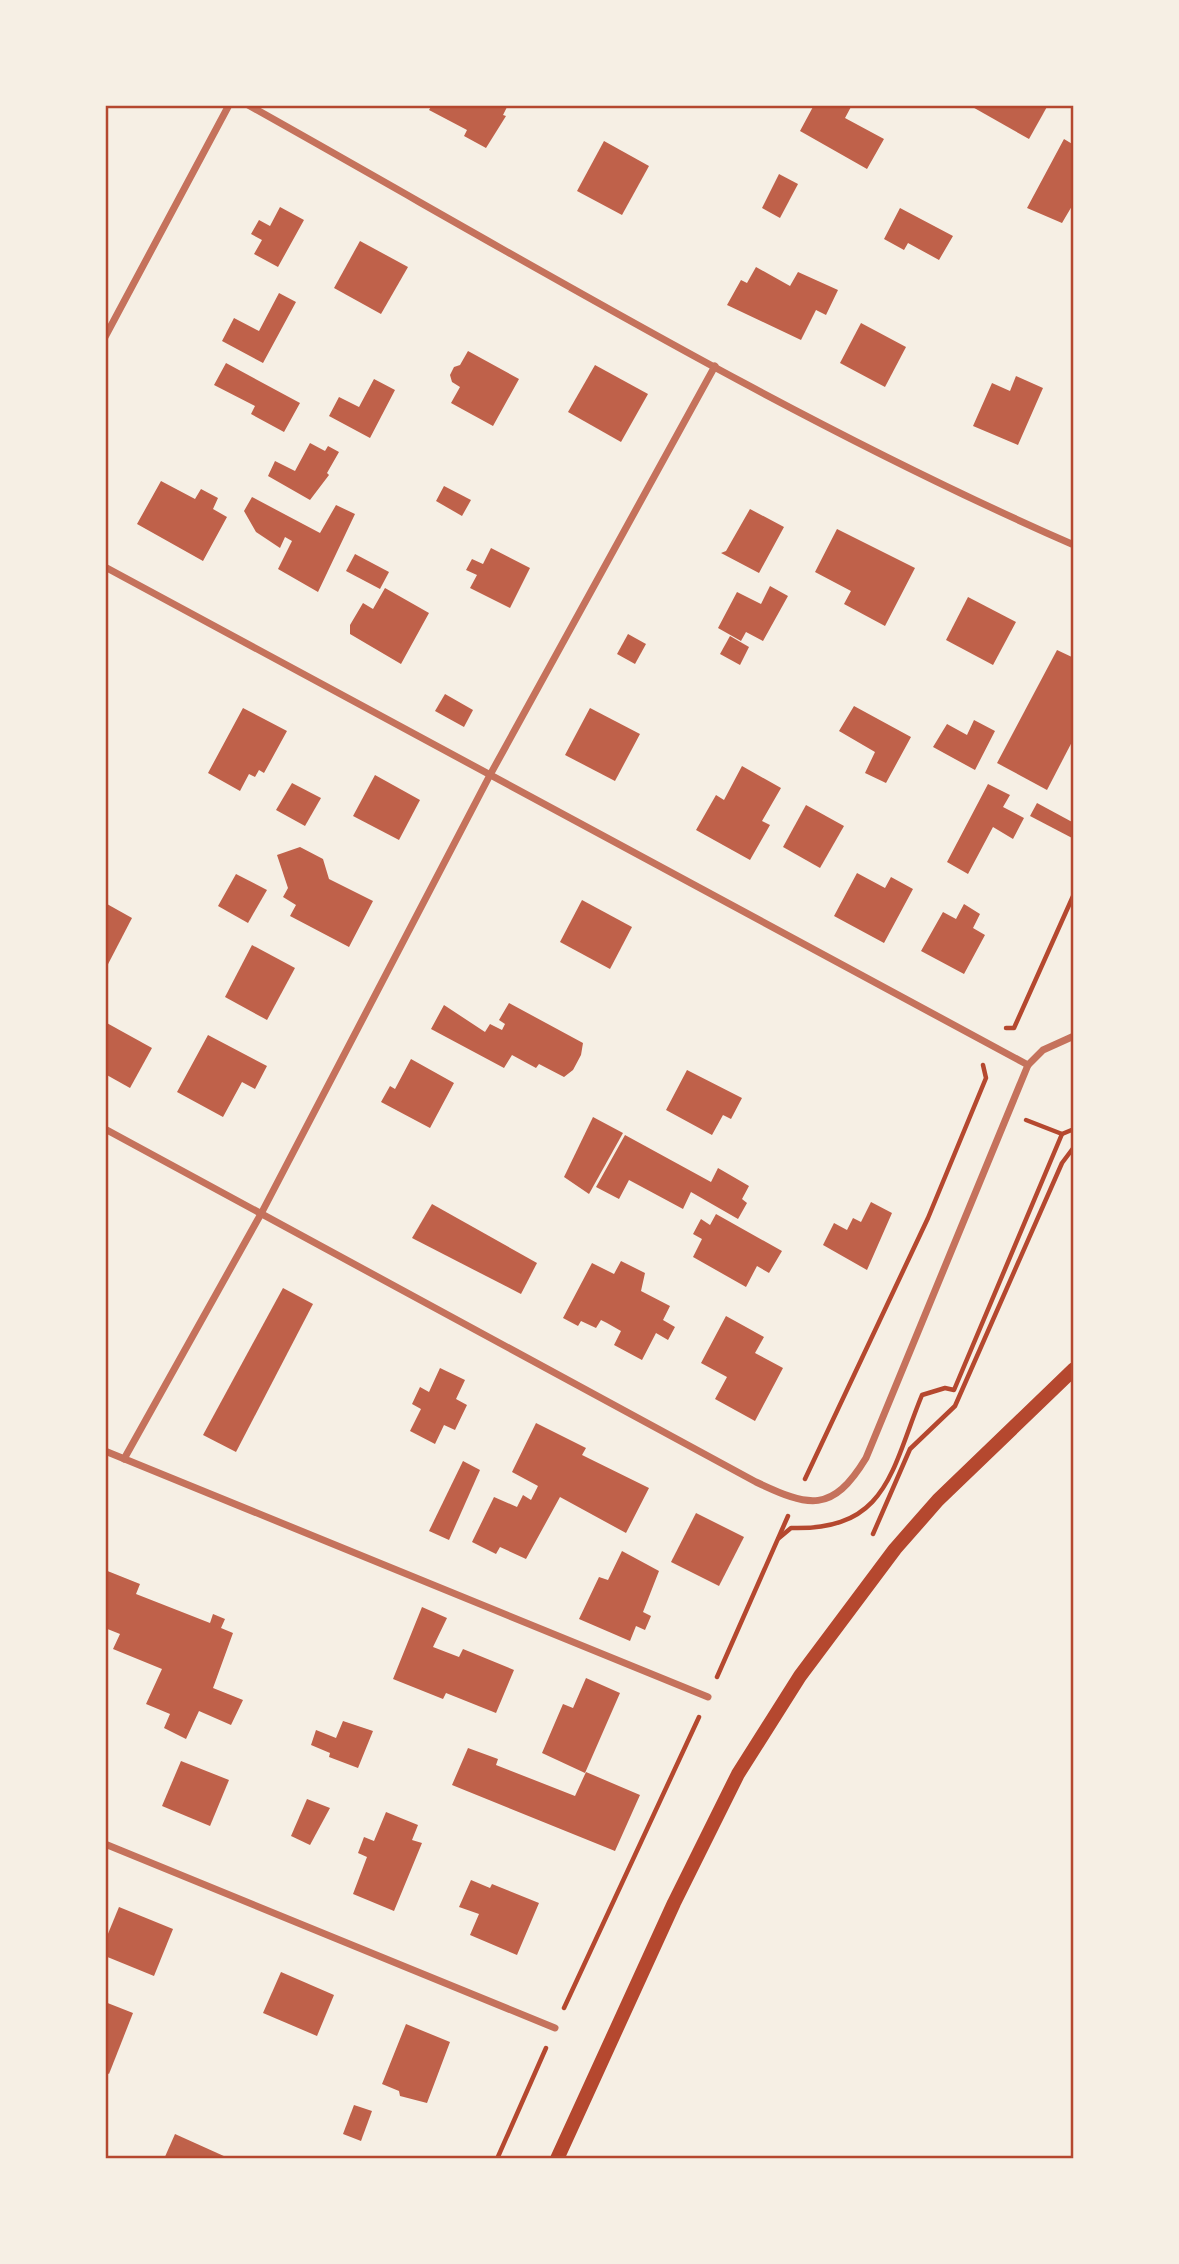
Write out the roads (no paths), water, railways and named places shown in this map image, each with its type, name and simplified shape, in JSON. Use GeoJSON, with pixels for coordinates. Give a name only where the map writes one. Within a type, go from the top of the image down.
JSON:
{"type":"FeatureCollection","features":[{"type":"Feature","properties":{"kind":"main road"},"geometry":{"type":"LineString","coordinates":[[557,2159],[674,1903],[738,1774],[800,1676],[895,1549],[921,1519],[1031,1407],[1074,1369]]}},
{"type":"Feature","properties":{"kind":"street"},"geometry":{"type":"LineString","coordinates":[[105,337],[229,105]]}},
{"type":"Feature","properties":{"kind":"street"},"geometry":{"type":"LineString","coordinates":[[248,105],[715,366],[989,508],[1074,545]]}},
{"type":"Feature","properties":{"kind":"street"},"geometry":{"type":"LineString","coordinates":[[124,1459],[262,1212],[490,775],[715,366]]}},
{"type":"Feature","properties":{"kind":"street"},"geometry":{"type":"LineString","coordinates":[[105,566],[1028,1065]]}},
{"type":"Feature","properties":{"kind":"street"},"geometry":{"type":"LineString","coordinates":[[105,1129],[744,1476],[795,1500],[824,1500],[838,1493],[854,1478],[866,1458],[1028,1065],[1043,1050],[1074,1036]]}},
{"type":"Feature","properties":{"kind":"street"},"geometry":{"type":"LineString","coordinates":[[105,1451],[708,1697]]}},
{"type":"Feature","properties":{"kind":"street"},"geometry":{"type":"LineString","coordinates":[[105,1844],[555,2028]]}}]}
